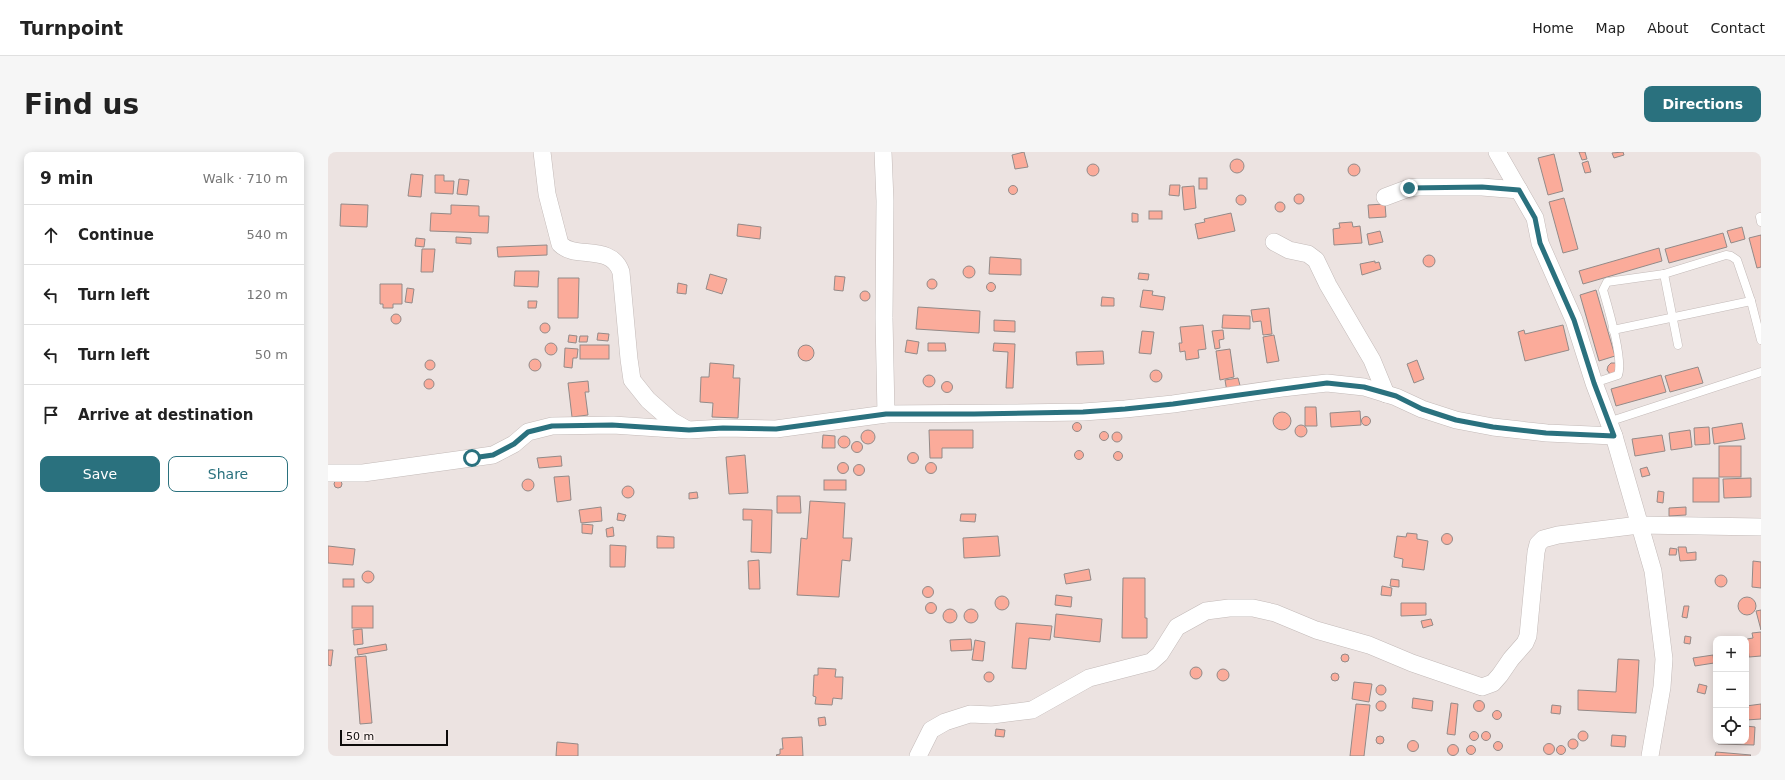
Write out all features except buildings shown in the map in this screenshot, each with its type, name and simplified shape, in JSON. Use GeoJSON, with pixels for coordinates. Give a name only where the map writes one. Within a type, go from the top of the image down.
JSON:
{"type":"FeatureCollection","features":[{"type":"Feature","properties":{"kind":"street"},"geometry":{"type":"LineString","coordinates":[[542,152],[547,194],[560,244],[564,248],[601,254],[619,264],[632,380],[648,400],[658,409],[672,421],[689,430]]}},
{"type":"Feature","properties":{"kind":"street"},"geometry":{"type":"LineString","coordinates":[[883,152],[885,201],[884,318],[886,414]]}},
{"type":"Feature","properties":{"kind":"street"},"geometry":{"type":"LineString","coordinates":[[1497,152],[1507,172],[1535,218],[1540,243],[1574,320],[1594,383],[1611,429],[1653,571],[1664,660],[1662,687],[1650,756]]}},
{"type":"Feature","properties":{"kind":"street"},"geometry":{"type":"LineString","coordinates":[[1386,197],[1409,188],[1418,187],[1482,187],[1519,190]]}},
{"type":"Feature","properties":{"kind":"street"},"geometry":{"type":"LineString","coordinates":[[1274,242],[1290,250],[1308,254],[1316,260],[1328,286],[1372,360],[1386,394]]}},
{"type":"Feature","properties":{"kind":"street"},"geometry":{"type":"LineString","coordinates":[[328,473],[363,473],[493,455],[514,444],[528,432],[552,426],[612,425],[689,430],[723,428],[776,429],[886,414],[1083,412],[1173,404],[1327,383],[1364,387],[1456,420],[1493,427],[1546,433],[1611,429]]}},
{"type":"Feature","properties":{"kind":"street"},"geometry":{"type":"LineString","coordinates":[[918,756],[931,730],[939,724],[970,714],[992,715],[1038,708],[1089,678],[1151,662],[1160,654],[1177,627],[1206,611],[1230,608],[1253,608],[1274,612],[1332,636],[1369,645],[1412,664],[1467,683],[1482,687],[1487,686],[1500,675],[1525,643],[1528,636],[1536,552],[1538,544],[1543,539],[1558,535],[1640,525],[1761,527]]}},
{"type":"Feature","properties":{"kind":"lane"},"geometry":{"type":"LineString","coordinates":[[1594,383],[1616,376],[1619,372],[1613,330],[1603,290],[1605,284],[1664,274],[1731,256],[1737,260],[1759,323],[1761,340]]}},
{"type":"Feature","properties":{"kind":"lane"},"geometry":{"type":"LineString","coordinates":[[1664,274],[1678,345]]}},
{"type":"Feature","properties":{"kind":"lane"},"geometry":{"type":"LineString","coordinates":[[1613,330],[1751,301]]}},
{"type":"Feature","properties":{"kind":"lane"},"geometry":{"type":"LineString","coordinates":[[1611,429],[1761,372]]}},
{"type":"Feature","properties":{"kind":"route"},"geometry":{"type":"LineString","coordinates":[[472,458],[493,455],[514,444],[528,432],[552,426],[612,425],[689,430],[723,428],[768,430],[886,414],[1083,412],[1125,409],[1327,383],[1364,387],[1396,396],[1422,409],[1456,420],[1493,427],[1546,433],[1614,436],[1594,383],[1574,320],[1540,243],[1535,218],[1519,190],[1482,187],[1409,188]]}}]}
